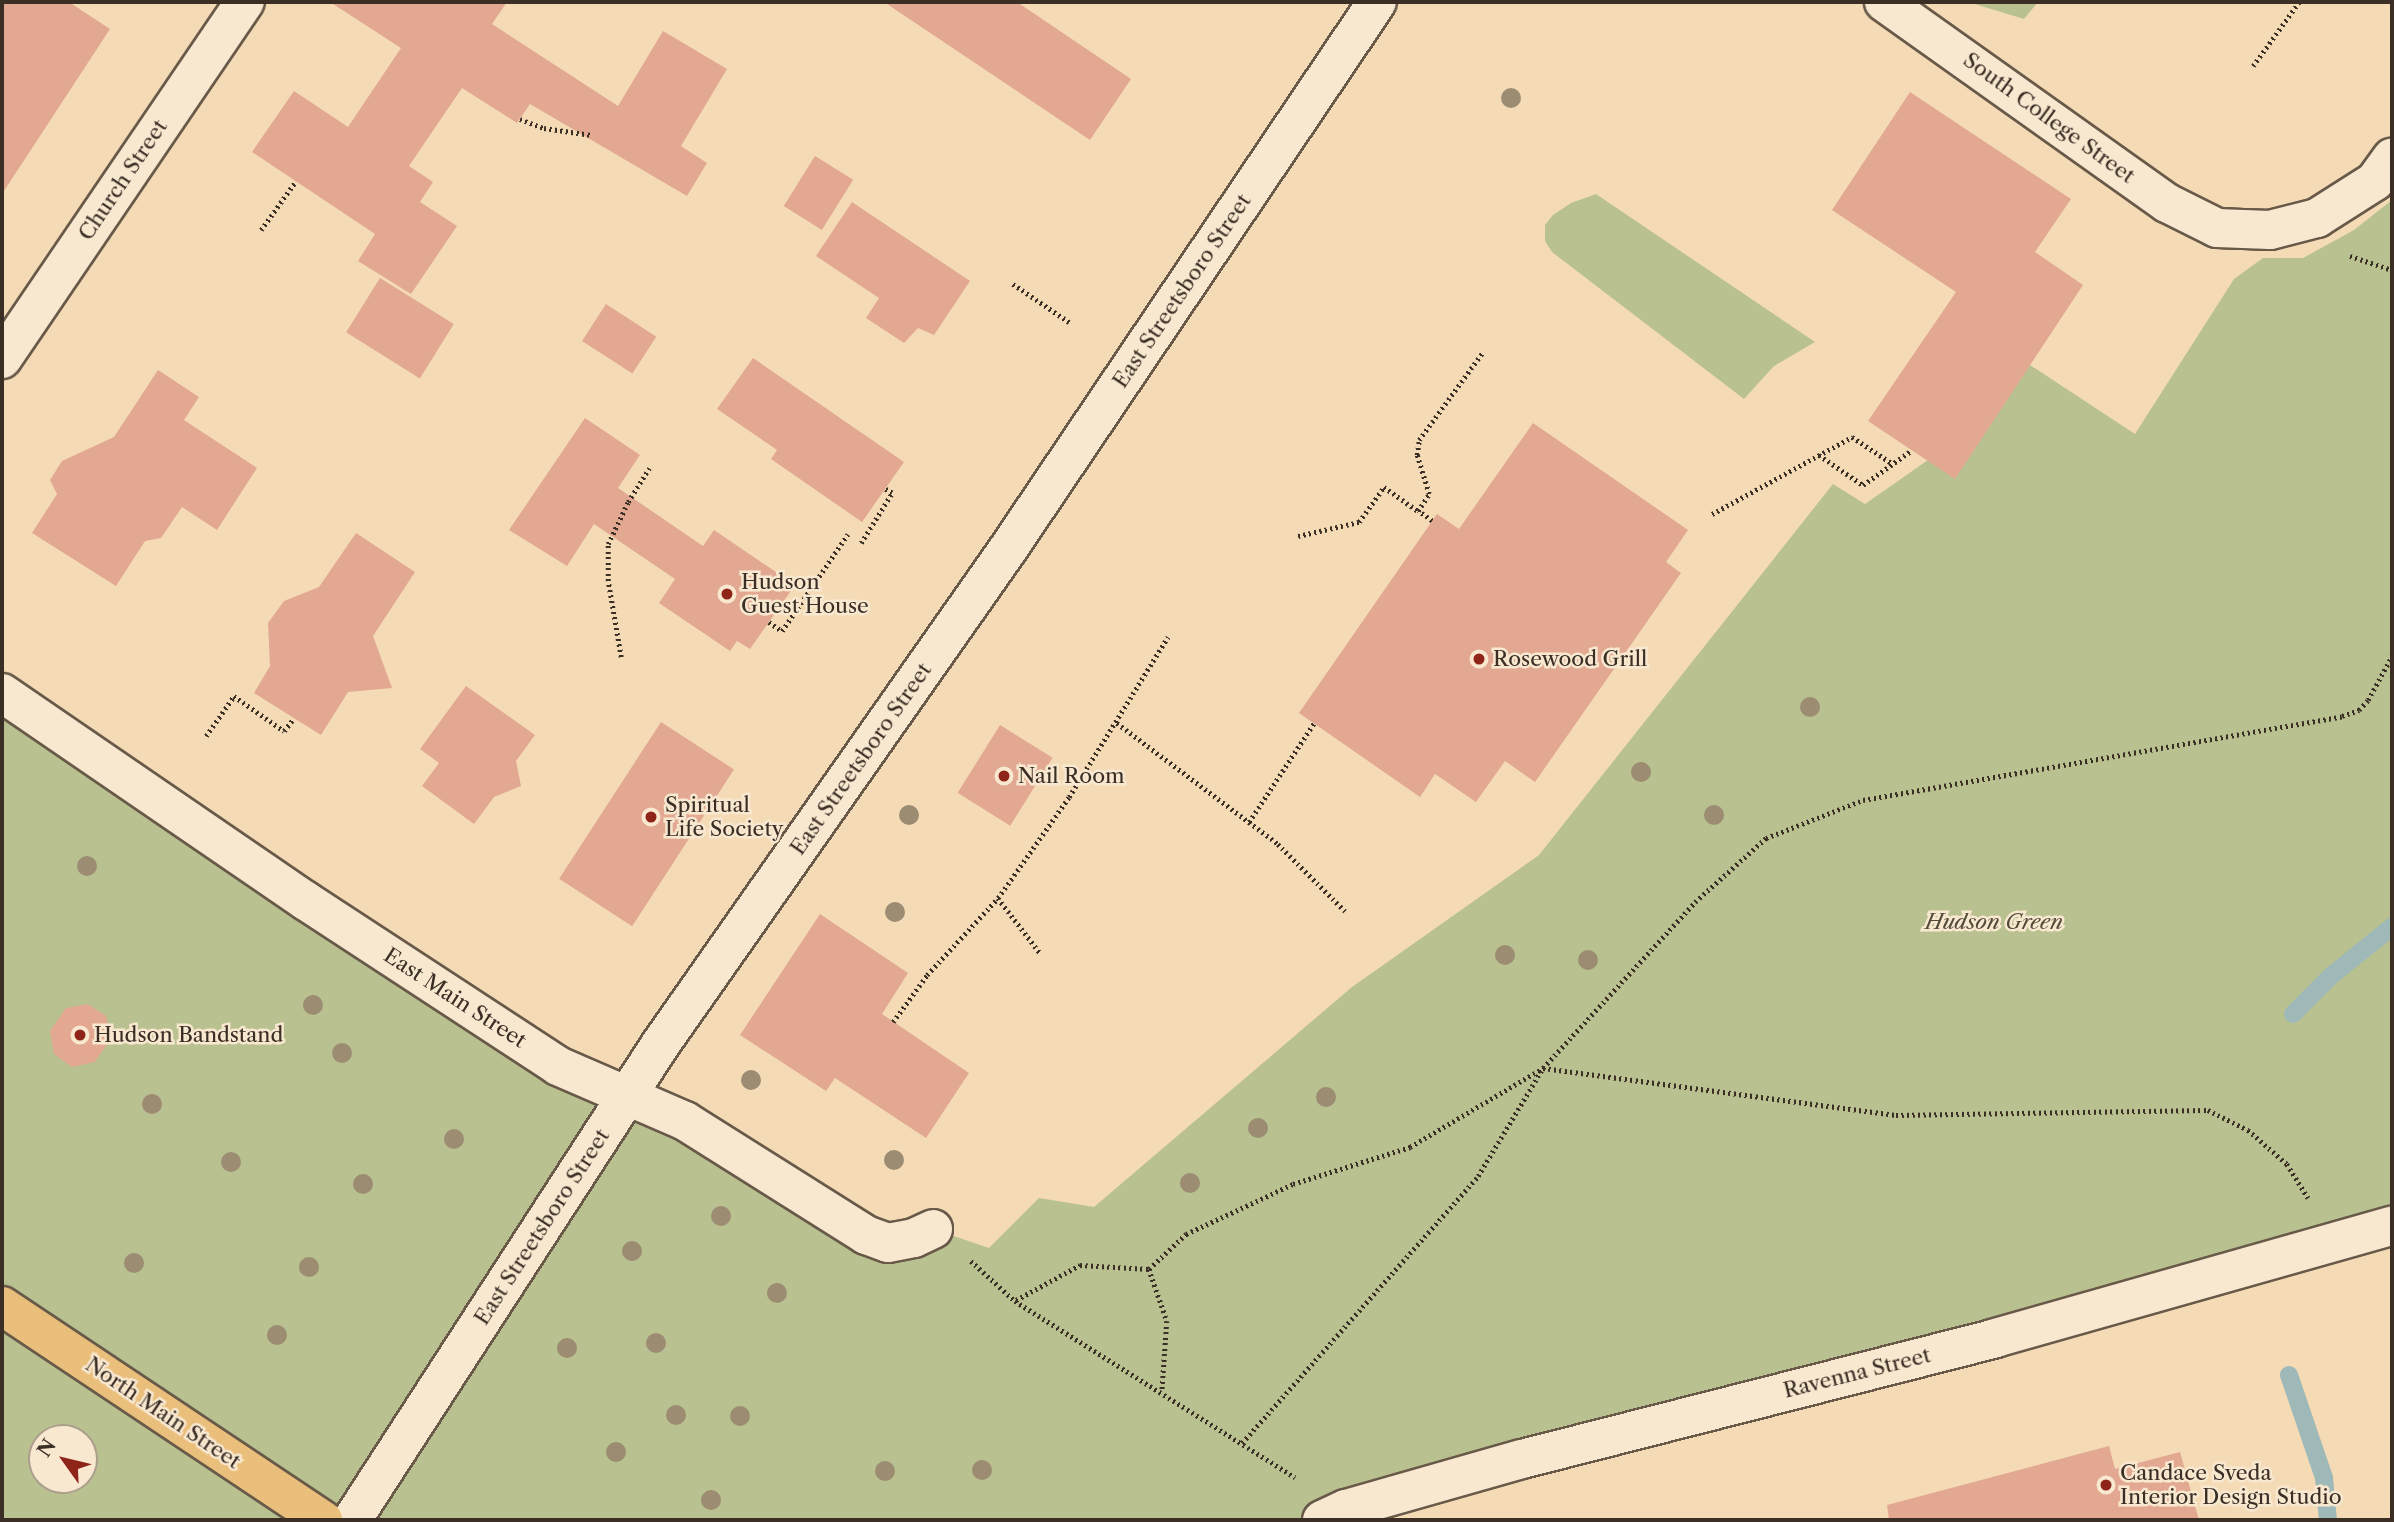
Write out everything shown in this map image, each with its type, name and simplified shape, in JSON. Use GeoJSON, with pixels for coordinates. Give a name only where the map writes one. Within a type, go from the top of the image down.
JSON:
{"type":"FeatureCollection","features":[{"type":"Feature","properties":{"kind":"main road","name":"North Main Street"},"geometry":{"type":"LineString","coordinates":[[2,1306],[323,1520]]}},
{"type":"Feature","properties":{"kind":"street","name":"Church Street"},"geometry":{"type":"LineString","coordinates":[[2,359],[244,2]]}},
{"type":"Feature","properties":{"kind":"street","name":"East Streetsboro Street"},"geometry":{"type":"LineString","coordinates":[[352,1520],[625,1096],[1006,552],[1377,2]]}},
{"type":"Feature","properties":{"kind":"street","name":"South College Street"},"geometry":{"type":"LineString","coordinates":[[1884,2],[2167,203],[2217,228],[2270,230],[2317,218],[2375,181],[2392,158]]}},
{"type":"Feature","properties":{"kind":"street","name":"East Main Street"},"geometry":{"type":"LineString","coordinates":[[2,692],[283,886],[558,1066],[685,1121],[866,1235],[888,1243],[915,1238],[933,1229]]}},
{"type":"Feature","properties":{"kind":"street","name":"Ravenna Street"},"geometry":{"type":"LineString","coordinates":[[1334,1515],[1522,1459],[1995,1338],[2392,1226]]}},
{"type":"Feature","properties":{"kind":"path"},"geometry":{"type":"LineString","coordinates":[[2253,66],[2299,2]]}},
{"type":"Feature","properties":{"kind":"path"},"geometry":{"type":"LineString","coordinates":[[520,119],[544,128],[591,135]]}},
{"type":"Feature","properties":{"kind":"path"},"geometry":{"type":"LineString","coordinates":[[261,230],[296,181]]}},
{"type":"Feature","properties":{"kind":"path"},"geometry":{"type":"LineString","coordinates":[[1013,284],[1069,322]]}},
{"type":"Feature","properties":{"kind":"path"},"geometry":{"type":"LineString","coordinates":[[1418,511],[1429,494],[1417,455],[1419,440],[1483,352]]}},
{"type":"Feature","properties":{"kind":"path"},"geometry":{"type":"LineString","coordinates":[[1712,514],[1852,437],[1893,464]]}},
{"type":"Feature","properties":{"kind":"path"},"geometry":{"type":"LineString","coordinates":[[1819,455],[1863,485],[1912,450]]}},
{"type":"Feature","properties":{"kind":"path"},"geometry":{"type":"LineString","coordinates":[[621,656],[608,581],[608,544],[628,502],[649,468]]}},
{"type":"Feature","properties":{"kind":"path"},"geometry":{"type":"LineString","coordinates":[[1298,536],[1359,522],[1384,487],[1432,522]]}},
{"type":"Feature","properties":{"kind":"path"},"geometry":{"type":"LineString","coordinates":[[861,543],[892,493],[885,489]]}},
{"type":"Feature","properties":{"kind":"path"},"geometry":{"type":"LineString","coordinates":[[769,622],[782,631],[848,534]]}},
{"type":"Feature","properties":{"kind":"path"},"geometry":{"type":"LineString","coordinates":[[893,1022],[928,975],[998,898],[1117,723],[1168,637]]}},
{"type":"Feature","properties":{"kind":"path"},"geometry":{"type":"LineString","coordinates":[[1242,1443],[1478,1176],[1543,1068],[1695,902],[1766,838],[1863,800],[2342,716],[2359,710],[2368,700],[2392,656]]}},
{"type":"Feature","properties":{"kind":"path"},"geometry":{"type":"LineString","coordinates":[[206,736],[234,696],[284,730],[293,718]]}},
{"type":"Feature","properties":{"kind":"path"},"geometry":{"type":"LineString","coordinates":[[1117,723],[1278,844],[1345,911]]}},
{"type":"Feature","properties":{"kind":"path"},"geometry":{"type":"LineString","coordinates":[[1249,822],[1314,723]]}},
{"type":"Feature","properties":{"kind":"path"},"geometry":{"type":"LineString","coordinates":[[998,898],[1040,953]]}},
{"type":"Feature","properties":{"kind":"path"},"geometry":{"type":"LineString","coordinates":[[1015,1301],[1080,1265],[1149,1269],[1186,1234],[1293,1184],[1410,1147],[1543,1068],[1896,1115],[2208,1110],[2248,1130],[2287,1164],[2314,1208],[2323,1245]]}},
{"type":"Feature","properties":{"kind":"path"},"geometry":{"type":"LineString","coordinates":[[933,1229],[1015,1301],[1242,1443],[1334,1515]]}},
{"type":"Feature","properties":{"kind":"path"},"geometry":{"type":"LineString","coordinates":[[1149,1269],[1167,1321],[1162,1393]]}},
{"type":"Feature","properties":{"kind":"green space"},"geometry":{"type":"Polygon","coordinates":[[[1968,2],[2038,2],[2024,19],[1968,2]]]}},
{"type":"Feature","properties":{"kind":"green space"},"geometry":{"type":"Polygon","coordinates":[[[1596,194],[1815,342],[1774,366],[1744,399],[1552,252],[1545,241],[1545,225],[1553,215],[1571,203],[1596,194]]]}},
{"type":"Feature","properties":{"kind":"green space","name":"Hudson Green"},"geometry":{"type":"Polygon","coordinates":[[[2392,200],[2392,1226],[1322,1520],[2,1520],[2,693],[257,868],[866,1235],[933,1229],[989,1248],[1039,1198],[1094,1207],[1352,987],[1539,855],[1833,484],[1865,504],[1928,460],[2030,365],[2135,434],[2234,279],[2263,258],[2303,258],[2354,230],[2392,200]]]}},
{"type":"Feature","properties":{"kind":"building"},"geometry":{"type":"Polygon","coordinates":[[[2,2],[69,2],[110,29],[2,194],[2,2]]]}},
{"type":"Feature","properties":{"kind":"building"},"geometry":{"type":"Polygon","coordinates":[[[330,2],[507,2],[492,24],[618,106],[663,31],[727,69],[681,146],[707,163],[687,196],[530,104],[517,123],[462,88],[409,166],[433,182],[420,202],[457,226],[411,294],[358,261],[375,234],[252,152],[294,91],[348,127],[401,48],[330,2]]]}},
{"type":"Feature","properties":{"kind":"building"},"geometry":{"type":"Polygon","coordinates":[[[884,2],[1017,2],[1131,79],[1090,140],[884,2]]]}},
{"type":"Feature","properties":{"kind":"building"},"geometry":{"type":"Polygon","coordinates":[[[1910,92],[2071,199],[2035,252],[2083,285],[1955,479],[1868,421],[1956,292],[1832,210],[1910,92]]]}},
{"type":"Feature","properties":{"kind":"building"},"geometry":{"type":"Polygon","coordinates":[[[815,156],[853,180],[822,230],[784,206],[815,156]]]}},
{"type":"Feature","properties":{"kind":"building"},"geometry":{"type":"Polygon","coordinates":[[[852,202],[970,281],[934,335],[918,328],[904,343],[866,318],[879,298],[816,256],[852,202]]]}},
{"type":"Feature","properties":{"kind":"building"},"geometry":{"type":"Polygon","coordinates":[[[380,278],[454,324],[420,378],[346,332],[380,278]]]}},
{"type":"Feature","properties":{"kind":"building"},"geometry":{"type":"Polygon","coordinates":[[[606,304],[656,337],[632,374],[582,341],[606,304]]]}},
{"type":"Feature","properties":{"kind":"building"},"geometry":{"type":"Polygon","coordinates":[[[753,358],[904,462],[862,522],[771,459],[777,450],[717,409],[753,358]]]}},
{"type":"Feature","properties":{"kind":"building"},"geometry":{"type":"Polygon","coordinates":[[[158,370],[199,397],[184,420],[257,468],[217,530],[182,507],[161,538],[145,541],[116,586],[32,533],[57,494],[50,480],[62,461],[114,437],[158,370]]]}},
{"type":"Feature","properties":{"kind":"building"},"geometry":{"type":"Polygon","coordinates":[[[585,418],[640,455],[618,488],[703,546],[714,530],[795,585],[750,649],[737,641],[730,651],[659,603],[675,579],[594,524],[567,566],[509,530],[585,418]]]}},
{"type":"Feature","properties":{"kind":"building","name":"Rosewood Grill"},"geometry":{"type":"Polygon","coordinates":[[[1533,423],[1688,530],[1666,562],[1681,573],[1535,782],[1505,761],[1476,802],[1435,774],[1420,797],[1299,713],[1437,514],[1459,529],[1533,423]]]}},
{"type":"Feature","properties":{"kind":"building"},"geometry":{"type":"Polygon","coordinates":[[[356,533],[415,572],[373,636],[392,688],[348,692],[321,735],[254,693],[270,666],[268,623],[284,601],[319,587],[356,533]]]}},
{"type":"Feature","properties":{"kind":"building"},"geometry":{"type":"Polygon","coordinates":[[[466,686],[535,735],[516,761],[521,786],[494,797],[474,824],[422,786],[439,763],[420,749],[466,686]]]}},
{"type":"Feature","properties":{"kind":"building","name":"Spiritual Life Society"},"geometry":{"type":"Polygon","coordinates":[[[661,722],[734,769],[632,926],[559,879],[661,722]]]}},
{"type":"Feature","properties":{"kind":"building","name":"Nail Room"},"geometry":{"type":"Polygon","coordinates":[[[1000,725],[1053,758],[1010,826],[958,793],[1000,725]]]}},
{"type":"Feature","properties":{"kind":"building"},"geometry":{"type":"Polygon","coordinates":[[[820,914],[908,973],[882,1014],[969,1073],[926,1138],[835,1078],[826,1091],[740,1035],[820,914]]]}},
{"type":"Feature","properties":{"kind":"building","name":"Hudson Bandstand"},"geometry":{"type":"Polygon","coordinates":[[[88,1004],[106,1016],[111,1038],[95,1062],[72,1067],[54,1054],[50,1031],[66,1008],[88,1004]]]}},
{"type":"Feature","properties":{"kind":"building","name":"Candace Sveda Interior Design Studio"},"geometry":{"type":"Polygon","coordinates":[[[2109,1446],[2115,1469],[2180,1452],[2199,1520],[1889,1520],[1887,1505],[2109,1446]]]}},
{"type":"Feature","properties":{"kind":"waterway"},"geometry":{"type":"LineString","coordinates":[[2293,1014],[2332,975],[2392,927]]}},
{"type":"Feature","properties":{"kind":"waterway"},"geometry":{"type":"LineString","coordinates":[[2289,1375],[2324,1478],[2328,1520]]}},
{"type":"Feature","properties":{"kind":"place","name":"Hudson Guest House"},"geometry":{"type":"Point","coordinates":[727,594]}},
{"type":"Feature","properties":{"kind":"place","name":"Rosewood Grill"},"geometry":{"type":"Point","coordinates":[1479,659]}},
{"type":"Feature","properties":{"kind":"place","name":"Nail Room"},"geometry":{"type":"Point","coordinates":[1004,776]}},
{"type":"Feature","properties":{"kind":"place","name":"Spiritual Life Society"},"geometry":{"type":"Point","coordinates":[651,817]}},
{"type":"Feature","properties":{"kind":"place","name":"Hudson Bandstand"},"geometry":{"type":"Point","coordinates":[80,1035]}},
{"type":"Feature","properties":{"kind":"place","name":"Candace Sveda Interior Design Studio"},"geometry":{"type":"Point","coordinates":[2106,1485]}}]}
